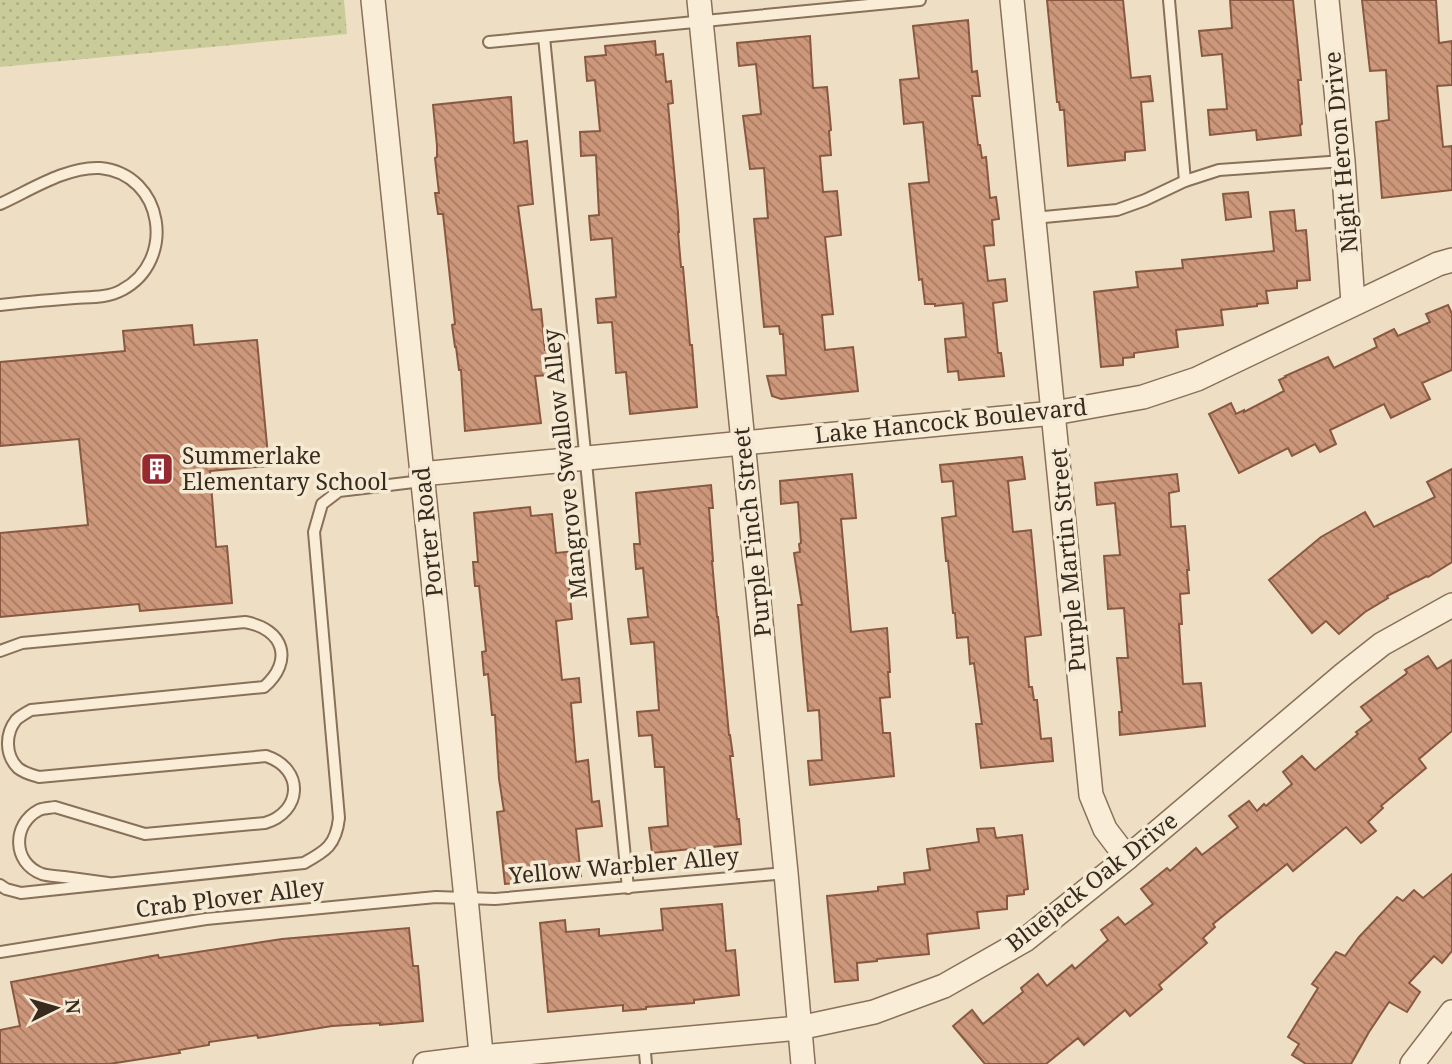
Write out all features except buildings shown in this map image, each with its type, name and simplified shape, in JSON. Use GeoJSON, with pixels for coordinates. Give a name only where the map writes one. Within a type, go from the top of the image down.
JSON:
{"type":"FeatureCollection","features":[{"type":"Feature","properties":{"kind":"street","name":"Porter Road"},"geometry":{"type":"LineString","coordinates":[[373,0],[481,1061]]}},
{"type":"Feature","properties":{"kind":"street","name":"Purple Martin Street"},"geometry":{"type":"LineString","coordinates":[[1013,0],[1091,796],[1105,829],[1127,858]]}},
{"type":"Feature","properties":{"kind":"street","name":"Night Heron Drive"},"geometry":{"type":"LineString","coordinates":[[1327,0],[1343,160],[1353,303]]}},
{"type":"Feature","properties":{"kind":"street","name":"Purple Finch Street"},"geometry":{"type":"LineString","coordinates":[[700,11],[803,1064]]}},
{"type":"Feature","properties":{"kind":"street","name":"Lake Hancock Boulevard"},"geometry":{"type":"LineString","coordinates":[[422,477],[1054,413],[1143,397],[1197,379],[1353,303],[1452,260]]}},
{"type":"Feature","properties":{"kind":"street","name":"Bluejack Oak Drive"},"geometry":{"type":"LineString","coordinates":[[425,1064],[645,1053],[799,1028],[874,1012],[944,986],[1025,940],[1127,858],[1344,674],[1381,645],[1452,605]]}},
{"type":"Feature","properties":{"kind":"street"},"geometry":{"type":"LineString","coordinates":[[1412,1064],[1452,1012]]}},
{"type":"Feature","properties":{"kind":"lane"},"geometry":{"type":"LineString","coordinates":[[489,42],[544,37],[700,11],[920,0]]}},
{"type":"Feature","properties":{"kind":"lane"},"geometry":{"type":"LineString","coordinates":[[1169,0],[1185,181]]}},
{"type":"Feature","properties":{"kind":"lane","name":"Mangrove Swallow Alley"},"geometry":{"type":"LineString","coordinates":[[544,37],[628,888]]}},
{"type":"Feature","properties":{"kind":"lane"},"geometry":{"type":"LineString","coordinates":[[1034,218],[1117,210],[1185,181],[1219,170],[1343,160]]}},
{"type":"Feature","properties":{"kind":"lane"},"geometry":{"type":"LineString","coordinates":[[0,204],[62,175],[100,168],[120,173],[140,188],[152,204],[157,226],[151,261],[140,277],[123,289],[105,295],[0,304]]}},
{"type":"Feature","properties":{"kind":"lane"},"geometry":{"type":"LineString","coordinates":[[0,885],[21,893],[304,863],[324,852],[337,834],[339,818],[314,532],[322,504],[339,491],[422,477]]}},
{"type":"Feature","properties":{"kind":"lane"},"geometry":{"type":"LineString","coordinates":[[0,651],[22,643],[245,622],[259,624],[269,630],[279,642],[282,654],[280,668],[264,687],[30,710],[18,718],[10,729],[7,745],[11,758],[18,768],[39,777],[266,756],[279,761],[288,769],[294,791],[290,803],[284,813],[265,823],[145,834],[55,807],[41,809],[27,819],[19,832],[18,847],[31,868],[42,874],[107,883]]}},
{"type":"Feature","properties":{"kind":"lane","name":"Yellow Warbler Alley"},"geometry":{"type":"LineString","coordinates":[[466,898],[495,899],[786,873]]}},
{"type":"Feature","properties":{"kind":"lane","name":"Crab Plover Alley"},"geometry":{"type":"LineString","coordinates":[[0,952],[206,919],[436,897],[466,898]]}},
{"type":"Feature","properties":{"kind":"green space"},"geometry":{"type":"Polygon","coordinates":[[[0,0],[344,0],[347,34],[0,67],[0,0]]]}},
{"type":"Feature","properties":{"kind":"place","name":"Summerlake Elementary School"},"geometry":{"type":"Point","coordinates":[157,469]}}]}
